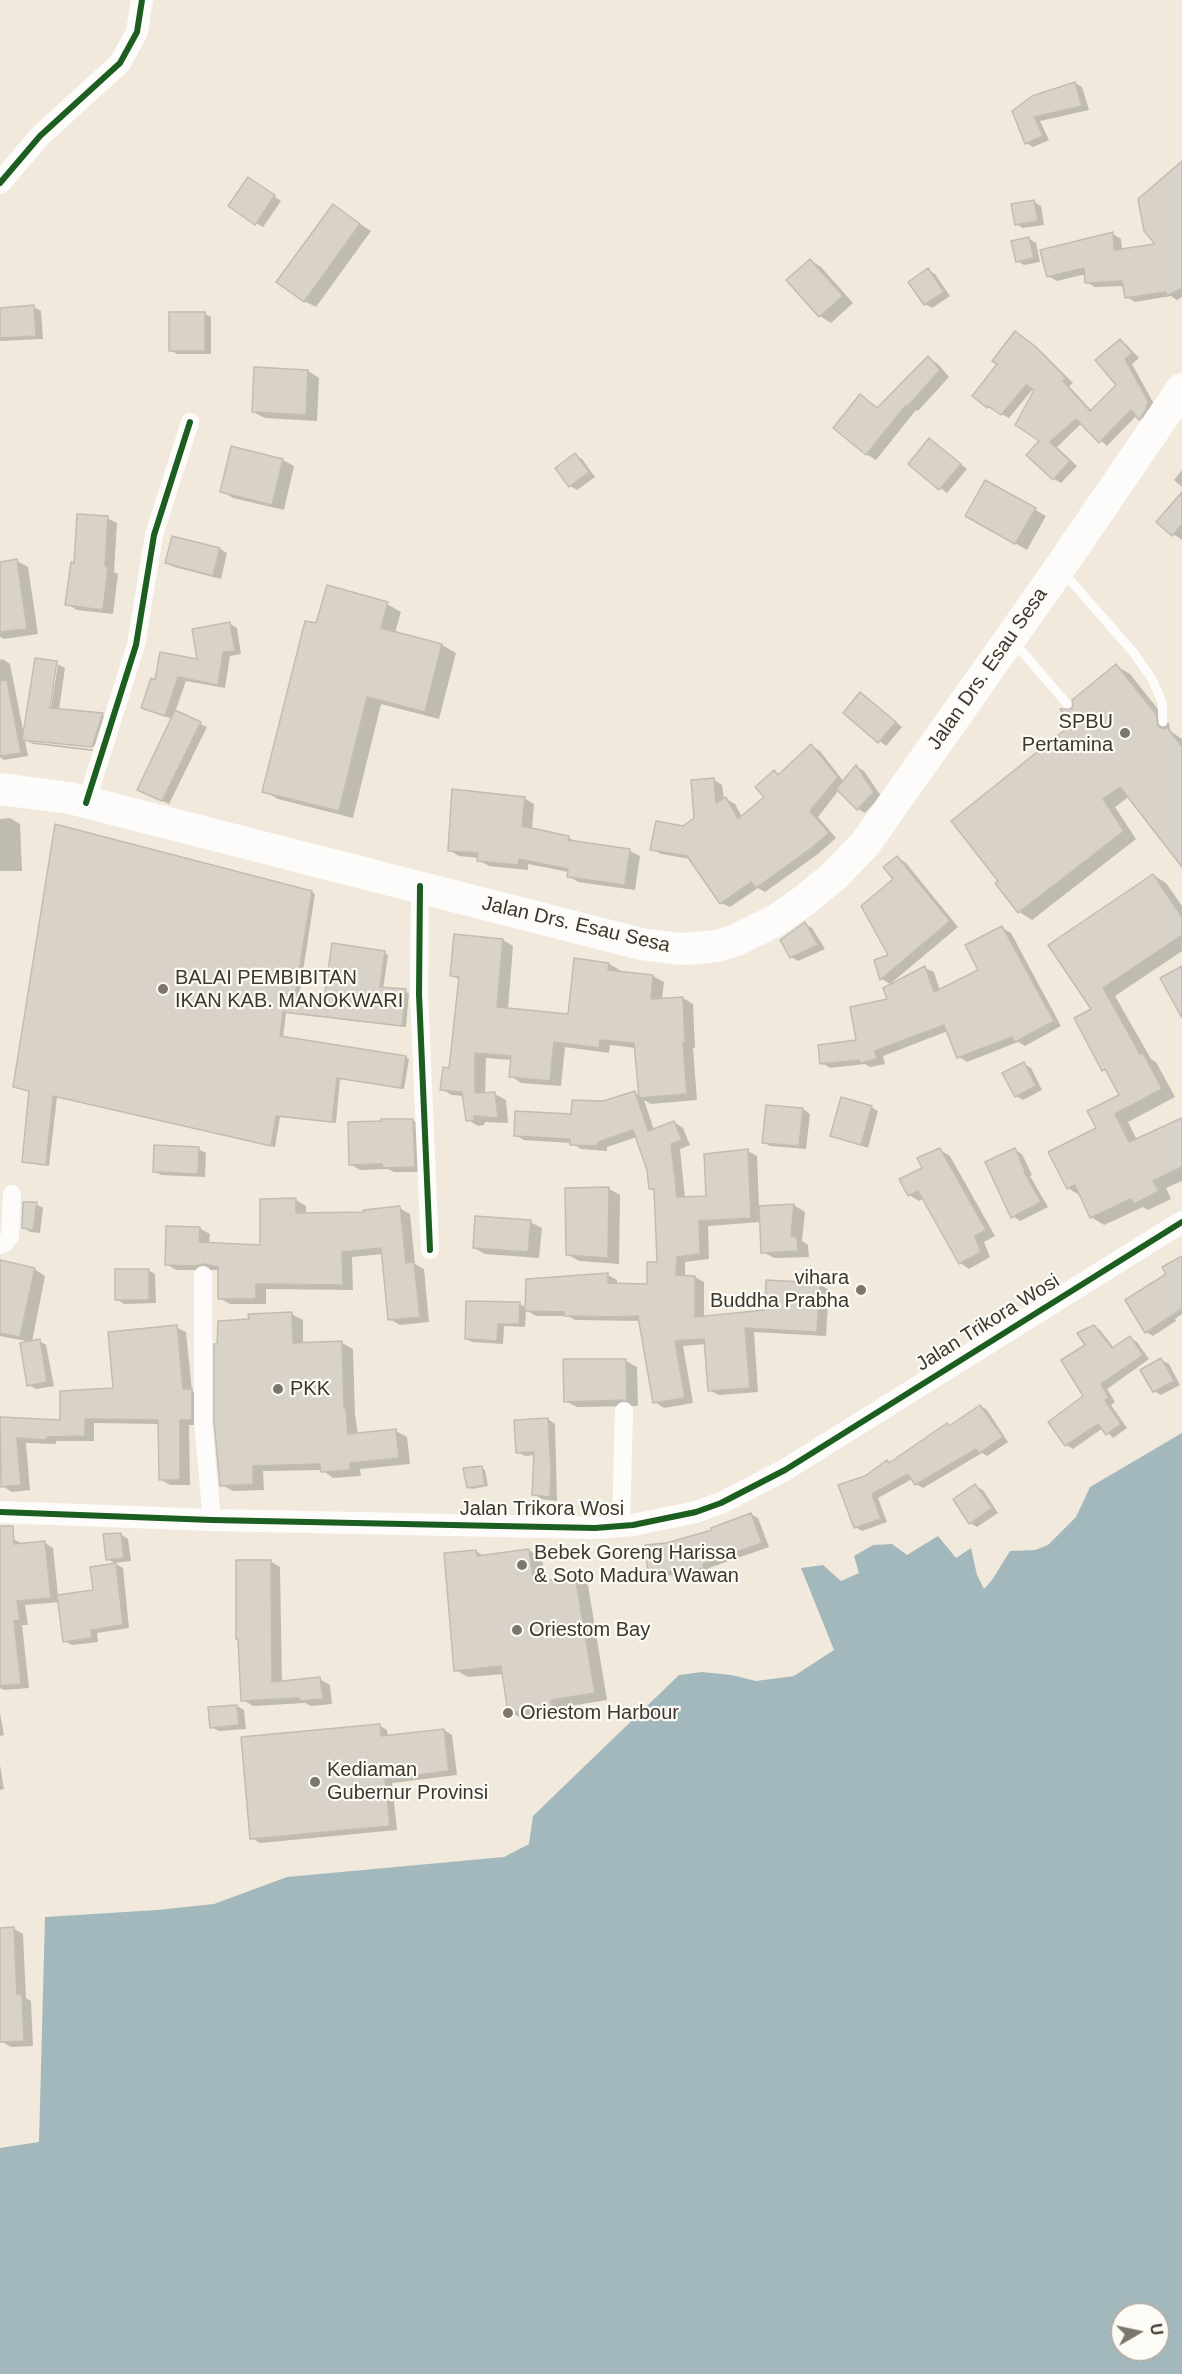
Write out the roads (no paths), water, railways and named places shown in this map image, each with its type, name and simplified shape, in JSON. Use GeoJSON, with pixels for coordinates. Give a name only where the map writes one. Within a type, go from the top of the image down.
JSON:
{"type":"FeatureCollection","features":[{"type":"Feature","properties":{"kind":"highway","name":"Jalan Drs. Esau Sesa"},"geometry":{"type":"LineString","coordinates":[[0,789],[70,798],[649,945],[680,949],[698,948],[717,946],[736,940],[775,921],[805,900],[835,875],[865,844],[1182,389]]}},
{"type":"Feature","properties":{"kind":"street"},"geometry":{"type":"LineString","coordinates":[[0,183],[40,136],[120,63],[134,42],[142,0]]}},
{"type":"Feature","properties":{"kind":"street"},"geometry":{"type":"LineString","coordinates":[[86,803],[136,645],[154,535],[190,422]]}},
{"type":"Feature","properties":{"kind":"street"},"geometry":{"type":"LineString","coordinates":[[420,886],[418,994],[430,1250]]}},
{"type":"Feature","properties":{"kind":"street"},"geometry":{"type":"LineString","coordinates":[[0,1245],[5,1243],[10,1236],[12,1194]]}},
{"type":"Feature","properties":{"kind":"street","name":"Jalan Trikora Wosi"},"geometry":{"type":"LineString","coordinates":[[0,1512],[509,1528],[621,1526],[646,1523],[710,1508],[785,1470],[1182,1222]]}},
{"type":"Feature","properties":{"kind":"street"},"geometry":{"type":"LineString","coordinates":[[203,1275],[202,1413],[212,1520]]}},
{"type":"Feature","properties":{"kind":"street"},"geometry":{"type":"LineString","coordinates":[[621,1526],[624,1411]]}},
{"type":"Feature","properties":{"kind":"lane"},"geometry":{"type":"LineString","coordinates":[[1059,568],[1146,670],[1162,702],[1162,722]]}},
{"type":"Feature","properties":{"kind":"lane"},"geometry":{"type":"LineString","coordinates":[[1010,638],[1067,704]]}},
{"type":"Feature","properties":{"kind":"place","name":"SPBU Pertamina"},"geometry":{"type":"Point","coordinates":[1125,733]}},
{"type":"Feature","properties":{"kind":"place","name":"BALAI PEMBIBITAN IKAN KAB. MANOKWARI"},"geometry":{"type":"Point","coordinates":[163,989]}},
{"type":"Feature","properties":{"kind":"place","name":"vihara Buddha Prabha"},"geometry":{"type":"Point","coordinates":[861,1290]}},
{"type":"Feature","properties":{"kind":"place","name":"PKK"},"geometry":{"type":"Point","coordinates":[278,1389]}},
{"type":"Feature","properties":{"kind":"place","name":"Bebek Goreng Harissa & Soto Madura Wawan"},"geometry":{"type":"Point","coordinates":[522,1565]}},
{"type":"Feature","properties":{"kind":"place","name":"Oriestom Bay"},"geometry":{"type":"Point","coordinates":[517,1630]}},
{"type":"Feature","properties":{"kind":"place","name":"Oriestom Harbour"},"geometry":{"type":"Point","coordinates":[508,1713]}},
{"type":"Feature","properties":{"kind":"place","name":"Kediaman Gubernur Provinsi"},"geometry":{"type":"Point","coordinates":[315,1782]}}]}
